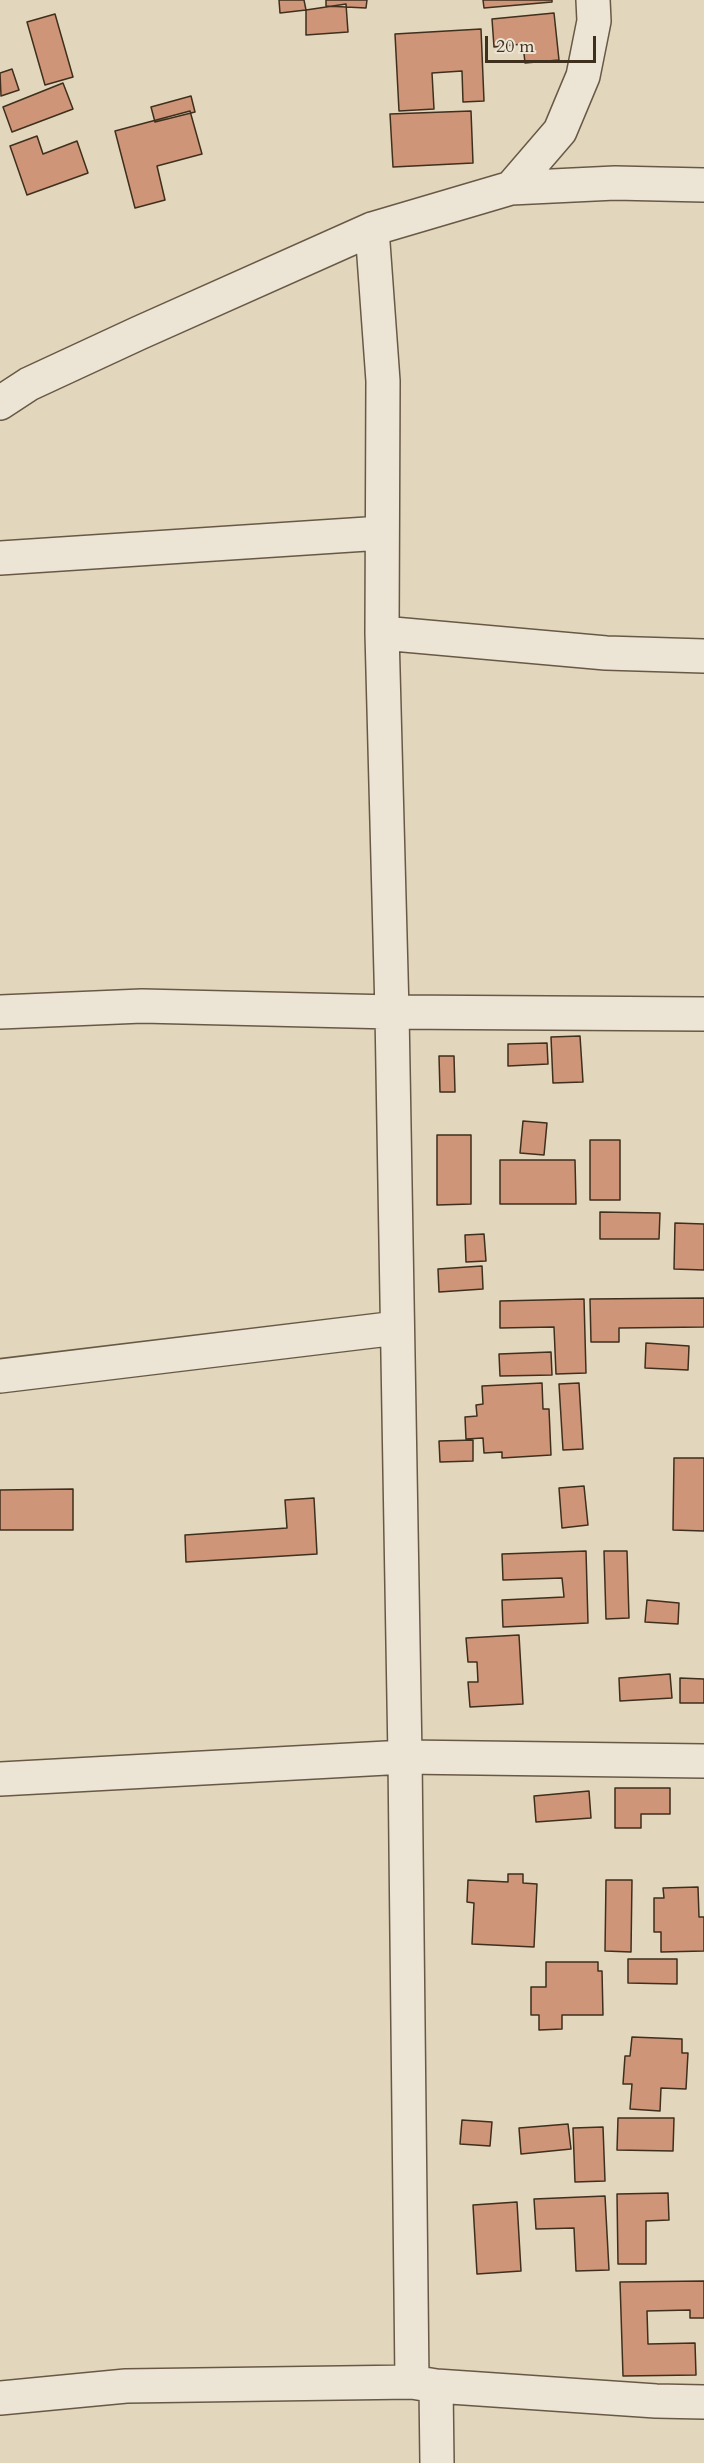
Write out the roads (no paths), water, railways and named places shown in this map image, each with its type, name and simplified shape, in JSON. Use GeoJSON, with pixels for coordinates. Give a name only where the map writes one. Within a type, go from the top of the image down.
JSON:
{"type":"FeatureCollection","features":[{"type":"Feature","properties":{"kind":"street"},"geometry":{"type":"LineString","coordinates":[[511,188],[560,132],[583,76],[594,21],[593,0]]}},
{"type":"Feature","properties":{"kind":"street"},"geometry":{"type":"LineString","coordinates":[[0,403],[29,384],[372,229],[511,188],[615,183],[704,185]]}},
{"type":"Feature","properties":{"kind":"street"},"geometry":{"type":"LineString","coordinates":[[372,229],[383,381],[382,633],[392,1012],[405,1757],[424,2384],[437,2463]]}},
{"type":"Feature","properties":{"kind":"street"},"geometry":{"type":"LineString","coordinates":[[0,558],[382,533]]}},
{"type":"Feature","properties":{"kind":"street"},"geometry":{"type":"LineString","coordinates":[[382,633],[606,653],[704,656]]}},
{"type":"Feature","properties":{"kind":"street"},"geometry":{"type":"LineString","coordinates":[[0,1012],[142,1006],[392,1012],[704,1014]]}},
{"type":"Feature","properties":{"kind":"street"},"geometry":{"type":"LineString","coordinates":[[0,1376],[397,1328]]}},
{"type":"Feature","properties":{"kind":"street"},"geometry":{"type":"LineString","coordinates":[[0,1779],[405,1757],[704,1761]]}},
{"type":"Feature","properties":{"kind":"street"},"geometry":{"type":"LineString","coordinates":[[0,2398],[126,2386],[424,2384],[656,2401],[704,2402]]}}]}
